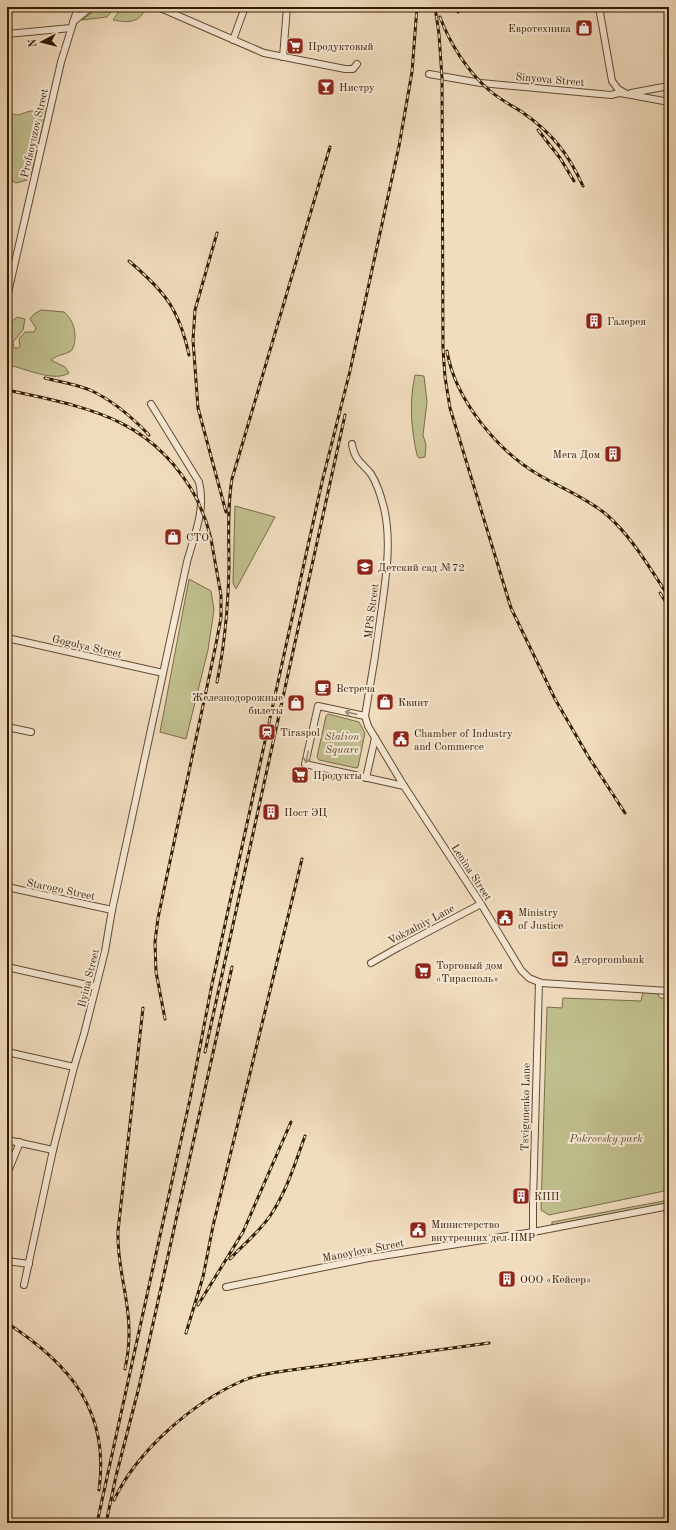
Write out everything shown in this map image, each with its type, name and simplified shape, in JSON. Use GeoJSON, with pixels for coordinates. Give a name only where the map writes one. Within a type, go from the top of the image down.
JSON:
{"type":"FeatureCollection","features":[{"type":"Feature","properties":{"kind":"street","name":"Profsoyuzov Street"},"geometry":{"type":"LineString","coordinates":[[7,297],[61,62],[78,7]]}},
{"type":"Feature","properties":{"kind":"street"},"geometry":{"type":"LineString","coordinates":[[7,34],[72,25],[91,7]]}},
{"type":"Feature","properties":{"kind":"street"},"geometry":{"type":"LineString","coordinates":[[158,7],[264,53],[345,69],[353,69],[358,64]]}},
{"type":"Feature","properties":{"kind":"street"},"geometry":{"type":"LineString","coordinates":[[233,40],[245,7]]}},
{"type":"Feature","properties":{"kind":"street"},"geometry":{"type":"LineString","coordinates":[[283,57],[287,7]]}},
{"type":"Feature","properties":{"kind":"street"},"geometry":{"type":"LineString","coordinates":[[599,7],[612,81],[618,89],[626,94],[669,86]]}},
{"type":"Feature","properties":{"kind":"street","name":"Sinyova Street"},"geometry":{"type":"LineString","coordinates":[[429,74],[481,83],[611,95],[619,93],[669,102]]}},
{"type":"Feature","properties":{"kind":"street","name":"Ilyina Street"},"geometry":{"type":"LineString","coordinates":[[24,1285],[53,1150],[105,951],[112,910],[186,562],[202,508],[202,493],[199,482],[151,404]]}},
{"type":"Feature","properties":{"kind":"street","name":"MPS Street"},"geometry":{"type":"LineString","coordinates":[[352,444],[354,454],[358,461],[370,473],[377,483],[384,509],[389,539],[385,586],[377,647],[365,716]]}},
{"type":"Feature","properties":{"kind":"street","name":"Gogolya Street"},"geometry":{"type":"LineString","coordinates":[[7,638],[163,673]]}},
{"type":"Feature","properties":{"kind":"street"},"geometry":{"type":"LineString","coordinates":[[365,716],[318,706],[305,764],[404,786]]}},
{"type":"Feature","properties":{"kind":"street","name":"Lenina Street"},"geometry":{"type":"LineString","coordinates":[[365,716],[368,726],[404,786],[481,904],[521,970],[529,978],[539,982],[669,991]]}},
{"type":"Feature","properties":{"kind":"street"},"geometry":{"type":"LineString","coordinates":[[7,727],[31,732]]}},
{"type":"Feature","properties":{"kind":"street"},"geometry":{"type":"LineString","coordinates":[[366,778],[375,738]]}},
{"type":"Feature","properties":{"kind":"street","name":"Starogo Street"},"geometry":{"type":"LineString","coordinates":[[7,887],[112,910]]}},
{"type":"Feature","properties":{"kind":"street","name":"Vokzalniy Lane"},"geometry":{"type":"LineString","coordinates":[[371,964],[399,947],[481,904]]}},
{"type":"Feature","properties":{"kind":"street"},"geometry":{"type":"LineString","coordinates":[[7,966],[96,987]]}},
{"type":"Feature","properties":{"kind":"street","name":"Tsvigunenko Lane"},"geometry":{"type":"LineString","coordinates":[[533,1232],[539,982]]}},
{"type":"Feature","properties":{"kind":"street"},"geometry":{"type":"LineString","coordinates":[[7,1052],[74,1067]]}},
{"type":"Feature","properties":{"kind":"street"},"geometry":{"type":"LineString","coordinates":[[7,1140],[53,1150]]}},
{"type":"Feature","properties":{"kind":"street"},"geometry":{"type":"LineString","coordinates":[[7,1174],[20,1142]]}},
{"type":"Feature","properties":{"kind":"street","name":"Manoylova Street"},"geometry":{"type":"LineString","coordinates":[[226,1287],[369,1258],[533,1232],[669,1206]]}},
{"type":"Feature","properties":{"kind":"street"},"geometry":{"type":"LineString","coordinates":[[7,1261],[29,1264]]}},
{"type":"Feature","properties":{"kind":"green space"},"geometry":{"type":"Polygon","coordinates":[[[99,7],[115,7],[107,17],[82,20],[99,7]]]}},
{"type":"Feature","properties":{"kind":"green space"},"geometry":{"type":"Polygon","coordinates":[[[122,7],[142,7],[143,13],[134,21],[126,22],[113,20],[122,7]]]}},
{"type":"Feature","properties":{"kind":"green space"},"geometry":{"type":"Polygon","coordinates":[[[39,106],[45,108],[45,117],[32,172],[27,180],[16,183],[7,178],[7,153],[9,146],[7,146],[7,111],[11,114],[18,115],[35,111],[39,106]]]}},
{"type":"Feature","properties":{"kind":"green space"},"geometry":{"type":"Polygon","coordinates":[[[41,310],[64,312],[71,320],[75,335],[72,350],[51,360],[65,367],[69,373],[49,376],[7,365],[7,325],[17,317],[25,319],[23,330],[13,342],[14,348],[18,348],[20,346],[19,339],[25,332],[34,332],[36,328],[30,319],[34,314],[41,310]]]}},
{"type":"Feature","properties":{"kind":"green space"},"geometry":{"type":"Polygon","coordinates":[[[415,375],[424,376],[427,402],[423,435],[426,445],[425,457],[419,458],[415,445],[411,405],[415,375]]]}},
{"type":"Feature","properties":{"kind":"green space"},"geometry":{"type":"Polygon","coordinates":[[[235,506],[275,517],[236,589],[233,583],[235,506]]]}},
{"type":"Feature","properties":{"kind":"green space"},"geometry":{"type":"Polygon","coordinates":[[[189,579],[211,591],[214,610],[208,650],[186,739],[160,732],[189,579]]]}},
{"type":"Feature","properties":{"kind":"green space","name":"Station Square"},"geometry":{"type":"Polygon","coordinates":[[[328,714],[359,722],[365,733],[358,767],[356,768],[319,760],[317,757],[326,716],[328,714]]]}},
{"type":"Feature","properties":{"kind":"green space","name":"Pokrovsky park"},"geometry":{"type":"Polygon","coordinates":[[[643,992],[657,993],[660,998],[665,998],[669,994],[669,1190],[549,1215],[541,1210],[547,1007],[562,1008],[563,998],[641,1001],[643,992]]]}},
{"type":"Feature","properties":{"kind":"green space"},"geometry":{"type":"Polygon","coordinates":[[[669,1200],[669,1203],[552,1225],[552,1222],[669,1200]]]}},
{"type":"Feature","properties":{"kind":"railway"},"geometry":{"type":"LineString","coordinates":[[97,1523],[190,1099],[212,984],[267,732],[322,482],[350,371],[399,146],[412,72],[417,7]]}},
{"type":"Feature","properties":{"kind":"railway"},"geometry":{"type":"LineString","coordinates":[[435,7],[439,34],[442,78],[443,349],[445,377],[450,408],[511,608],[555,699],[588,756],[625,813]]}},
{"type":"Feature","properties":{"kind":"railway"},"geometry":{"type":"LineString","coordinates":[[457,7],[458,12]]}},
{"type":"Feature","properties":{"kind":"railway"},"geometry":{"type":"LineString","coordinates":[[440,17],[454,47],[474,75],[493,93],[533,120],[551,136],[571,163],[583,186]]}},
{"type":"Feature","properties":{"kind":"railway"},"geometry":{"type":"LineString","coordinates":[[538,130],[560,158],[574,181]]}},
{"type":"Feature","properties":{"kind":"railway"},"geometry":{"type":"LineString","coordinates":[[217,682],[227,611],[229,512],[232,479],[330,147]]}},
{"type":"Feature","properties":{"kind":"railway"},"geometry":{"type":"LineString","coordinates":[[217,233],[195,310],[193,340],[198,408],[226,512]]}},
{"type":"Feature","properties":{"kind":"railway"},"geometry":{"type":"LineString","coordinates":[[129,261],[152,282],[168,302],[180,325],[189,355]]}},
{"type":"Feature","properties":{"kind":"railway"},"geometry":{"type":"LineString","coordinates":[[447,351],[459,388],[469,405],[494,438],[524,465],[539,475],[591,503],[607,515],[633,544],[669,597]]}},
{"type":"Feature","properties":{"kind":"railway"},"geometry":{"type":"LineString","coordinates":[[45,378],[79,386],[98,394],[136,422],[149,435]]}},
{"type":"Feature","properties":{"kind":"railway"},"geometry":{"type":"LineString","coordinates":[[7,390],[66,403],[92,411],[117,421],[140,434],[161,451],[181,473],[198,501]]}},
{"type":"Feature","properties":{"kind":"railway"},"geometry":{"type":"LineString","coordinates":[[205,1052],[345,415]]}},
{"type":"Feature","properties":{"kind":"railway"},"geometry":{"type":"LineString","coordinates":[[165,1019],[156,972],[155,942],[158,918],[221,618],[221,595],[211,539],[206,521],[196,497]]}},
{"type":"Feature","properties":{"kind":"railway"},"geometry":{"type":"LineString","coordinates":[[660,593],[669,607]]}},
{"type":"Feature","properties":{"kind":"railway"},"geometry":{"type":"LineString","coordinates":[[186,1333],[203,1277],[213,1226],[302,859]]}},
{"type":"Feature","properties":{"kind":"railway"},"geometry":{"type":"LineString","coordinates":[[106,1523],[116,1476],[139,1387],[232,967]]}},
{"type":"Feature","properties":{"kind":"railway"},"geometry":{"type":"LineString","coordinates":[[125,1369],[128,1348],[129,1321],[120,1263],[118,1231],[143,1008]]}},
{"type":"Feature","properties":{"kind":"railway"},"geometry":{"type":"LineString","coordinates":[[198,1305],[243,1232],[291,1122]]}},
{"type":"Feature","properties":{"kind":"railway"},"geometry":{"type":"LineString","coordinates":[[230,1259],[270,1216],[290,1177],[305,1136]]}},
{"type":"Feature","properties":{"kind":"railway"},"geometry":{"type":"LineString","coordinates":[[7,1323],[50,1355],[67,1373],[81,1392],[91,1413],[98,1436],[101,1462],[99,1490]]}},
{"type":"Feature","properties":{"kind":"railway"},"geometry":{"type":"LineString","coordinates":[[114,1500],[124,1482],[137,1464],[168,1430],[204,1402],[223,1390],[242,1381],[273,1373],[489,1343]]}},
{"type":"Feature","properties":{"kind":"place","name":"Евротехника"},"geometry":{"type":"Point","coordinates":[584,28]}},
{"type":"Feature","properties":{"kind":"place","name":"Продуктовый"},"geometry":{"type":"Point","coordinates":[295,46]}},
{"type":"Feature","properties":{"kind":"place","name":"Нистру"},"geometry":{"type":"Point","coordinates":[326,87]}},
{"type":"Feature","properties":{"kind":"place","name":"Галерея"},"geometry":{"type":"Point","coordinates":[594,321]}},
{"type":"Feature","properties":{"kind":"place","name":"Мега Дом"},"geometry":{"type":"Point","coordinates":[613,454]}},
{"type":"Feature","properties":{"kind":"place","name":"СТО"},"geometry":{"type":"Point","coordinates":[173,537]}},
{"type":"Feature","properties":{"kind":"place","name":"Детский сад №72"},"geometry":{"type":"Point","coordinates":[365,567]}},
{"type":"Feature","properties":{"kind":"place","name":"Встреча"},"geometry":{"type":"Point","coordinates":[323,688]}},
{"type":"Feature","properties":{"kind":"place","name":"Квинт"},"geometry":{"type":"Point","coordinates":[385,702]}},
{"type":"Feature","properties":{"kind":"place","name":"Железнодорожные билеты"},"geometry":{"type":"Point","coordinates":[296,703]}},
{"type":"Feature","properties":{"kind":"place","name":"Tiraspol"},"geometry":{"type":"Point","coordinates":[267,732]}},
{"type":"Feature","properties":{"kind":"place","name":"Chamber of Industry and Commerce"},"geometry":{"type":"Point","coordinates":[401,739]}},
{"type":"Feature","properties":{"kind":"place","name":"Продукты"},"geometry":{"type":"Point","coordinates":[300,775]}},
{"type":"Feature","properties":{"kind":"place","name":"Пост ЭЦ"},"geometry":{"type":"Point","coordinates":[271,812]}},
{"type":"Feature","properties":{"kind":"place","name":"Ministry of Justice"},"geometry":{"type":"Point","coordinates":[505,918]}},
{"type":"Feature","properties":{"kind":"place","name":"Agroprombank"},"geometry":{"type":"Point","coordinates":[560,959]}},
{"type":"Feature","properties":{"kind":"place","name":"Торговый дом «Тирасполь»"},"geometry":{"type":"Point","coordinates":[423,971]}},
{"type":"Feature","properties":{"kind":"place","name":"КПП"},"geometry":{"type":"Point","coordinates":[521,1196]}},
{"type":"Feature","properties":{"kind":"place","name":"Министерство внутренних дел ПМР"},"geometry":{"type":"Point","coordinates":[418,1230]}},
{"type":"Feature","properties":{"kind":"place","name":"ООО «Кейсер»"},"geometry":{"type":"Point","coordinates":[507,1279]}}]}
